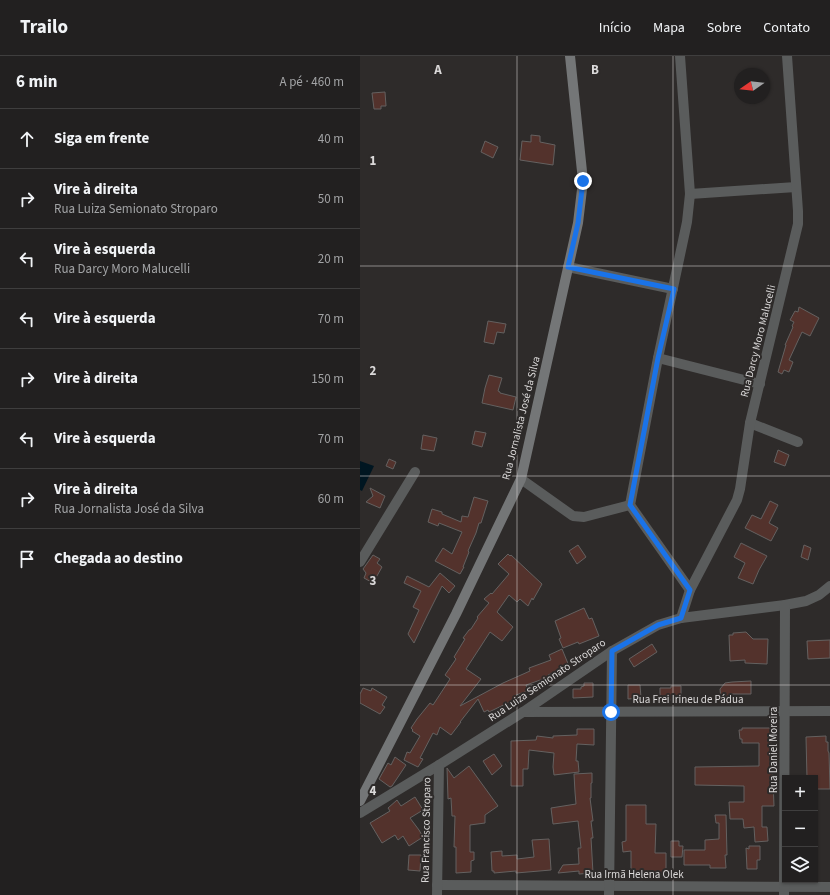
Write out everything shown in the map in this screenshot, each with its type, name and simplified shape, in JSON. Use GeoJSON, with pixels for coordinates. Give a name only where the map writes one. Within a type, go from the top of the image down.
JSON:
{"type":"FeatureCollection","features":[{"type":"Feature","properties":{"kind":"main road","name":"Rua Jornalista José da Silva"},"geometry":{"type":"LineString","coordinates":[[360,801],[456,614],[521,479],[578,223],[583,181],[570,56]]}},
{"type":"Feature","properties":{"kind":"street"},"geometry":{"type":"LineString","coordinates":[[680,56],[690,194],[688,222],[658,358],[630,505],[690,590]]}},
{"type":"Feature","properties":{"kind":"street","name":"Rua Darcy Moro Malucelli"},"geometry":{"type":"LineString","coordinates":[[681,618],[690,590],[737,500],[740,490],[750,423],[798,224],[787,56]]}},
{"type":"Feature","properties":{"kind":"street"},"geometry":{"type":"LineString","coordinates":[[690,194],[796,187]]}},
{"type":"Feature","properties":{"kind":"street"},"geometry":{"type":"LineString","coordinates":[[568,267],[674,289]]}},
{"type":"Feature","properties":{"kind":"street"},"geometry":{"type":"LineString","coordinates":[[658,358],[760,384]]}},
{"type":"Feature","properties":{"kind":"street"},"geometry":{"type":"LineString","coordinates":[[750,423],[798,442]]}},
{"type":"Feature","properties":{"kind":"street"},"geometry":{"type":"LineString","coordinates":[[360,562],[415,472]]}},
{"type":"Feature","properties":{"kind":"street"},"geometry":{"type":"LineString","coordinates":[[521,479],[573,516],[584,517],[630,505]]}},
{"type":"Feature","properties":{"kind":"street","name":"Rua Luiza Semionato Stroparo"},"geometry":{"type":"LineString","coordinates":[[360,813],[523,712],[612,651],[658,625],[681,618],[806,601],[819,595],[830,586]]}},
{"type":"Feature","properties":{"kind":"street","name":"Rua Daniel Moreira"},"geometry":{"type":"LineString","coordinates":[[784,891],[785,605]]}},
{"type":"Feature","properties":{"kind":"street"},"geometry":{"type":"LineString","coordinates":[[609,890],[612,651]]}},
{"type":"Feature","properties":{"kind":"street","name":"Rua Frei Irineu de Pádua"},"geometry":{"type":"LineString","coordinates":[[523,712],[830,710]]}},
{"type":"Feature","properties":{"kind":"street","name":"Rua Francisco Stroparo"},"geometry":{"type":"LineString","coordinates":[[437,895],[439,765]]}},
{"type":"Feature","properties":{"kind":"street","name":"Rua Irmã Helena Olek"},"geometry":{"type":"LineString","coordinates":[[437,884],[609,890],[784,891],[830,888]]}},
{"type":"Feature","properties":{"kind":"water"},"geometry":{"type":"Polygon","coordinates":[[[360,461],[374,466],[362,491],[360,490],[360,461]]]}},
{"type":"Feature","properties":{"kind":"building"},"geometry":{"type":"Polygon","coordinates":[[[385,92],[386,106],[381,106],[381,109],[374,109],[372,93],[385,92]]]}},
{"type":"Feature","properties":{"kind":"building"},"geometry":{"type":"Polygon","coordinates":[[[531,135],[540,136],[540,142],[555,145],[553,165],[520,160],[522,141],[531,142],[531,135]]]}},
{"type":"Feature","properties":{"kind":"building"},"geometry":{"type":"Polygon","coordinates":[[[485,141],[498,147],[493,158],[481,152],[485,141]]]}},
{"type":"Feature","properties":{"kind":"building"},"geometry":{"type":"Polygon","coordinates":[[[799,307],[819,318],[810,336],[802,332],[789,360],[793,362],[789,372],[784,370],[782,374],[778,372],[785,345],[794,322],[790,320],[795,311],[798,312],[799,307]]]}},
{"type":"Feature","properties":{"kind":"building"},"geometry":{"type":"Polygon","coordinates":[[[488,321],[506,324],[504,333],[497,332],[494,344],[484,342],[488,321]]]}},
{"type":"Feature","properties":{"kind":"building"},"geometry":{"type":"Polygon","coordinates":[[[489,375],[502,378],[498,391],[500,393],[516,397],[513,410],[482,403],[489,375]]]}},
{"type":"Feature","properties":{"kind":"building"},"geometry":{"type":"Polygon","coordinates":[[[475,431],[486,433],[482,447],[472,444],[475,431]]]}},
{"type":"Feature","properties":{"kind":"building"},"geometry":{"type":"Polygon","coordinates":[[[423,435],[437,438],[434,451],[421,449],[423,435]]]}},
{"type":"Feature","properties":{"kind":"building"},"geometry":{"type":"Polygon","coordinates":[[[778,450],[789,455],[785,466],[774,462],[778,450]]]}},
{"type":"Feature","properties":{"kind":"building"},"geometry":{"type":"Polygon","coordinates":[[[389,459],[396,462],[393,469],[386,466],[389,459]]]}},
{"type":"Feature","properties":{"kind":"building"},"geometry":{"type":"Polygon","coordinates":[[[370,488],[385,496],[380,508],[366,502],[373,496],[370,488]]]}},
{"type":"Feature","properties":{"kind":"building"},"geometry":{"type":"Polygon","coordinates":[[[474,497],[488,501],[481,523],[479,523],[468,551],[469,552],[464,567],[460,574],[435,561],[443,548],[452,554],[462,532],[439,523],[438,526],[428,522],[432,509],[442,512],[442,514],[461,522],[462,516],[468,517],[474,497]]]}},
{"type":"Feature","properties":{"kind":"building"},"geometry":{"type":"Polygon","coordinates":[[[770,501],[778,505],[769,523],[778,528],[771,541],[745,528],[752,515],[761,519],[770,501]]]}},
{"type":"Feature","properties":{"kind":"building"},"geometry":{"type":"Polygon","coordinates":[[[741,543],[767,556],[753,584],[738,578],[745,563],[734,557],[741,543]]]}},
{"type":"Feature","properties":{"kind":"building"},"geometry":{"type":"Polygon","coordinates":[[[578,545],[586,557],[577,564],[569,551],[578,545]]]}},
{"type":"Feature","properties":{"kind":"building"},"geometry":{"type":"Polygon","coordinates":[[[804,545],[811,548],[808,560],[801,557],[804,545]]]}},
{"type":"Feature","properties":{"kind":"building"},"geometry":{"type":"Polygon","coordinates":[[[508,554],[510,556],[511,555],[542,584],[528,606],[520,599],[517,602],[509,595],[497,612],[513,627],[502,641],[490,632],[466,669],[481,679],[460,706],[503,683],[530,671],[529,668],[551,660],[549,655],[562,649],[569,666],[548,675],[549,677],[526,685],[528,691],[516,695],[518,698],[489,712],[488,710],[484,712],[478,699],[451,735],[440,727],[437,735],[433,733],[420,758],[423,759],[418,767],[404,760],[407,752],[410,753],[420,736],[412,731],[413,730],[411,728],[430,703],[433,705],[450,679],[445,675],[456,659],[454,657],[465,639],[463,638],[471,629],[478,618],[477,617],[489,603],[484,599],[491,593],[492,594],[509,574],[498,564],[508,554]]]}},
{"type":"Feature","properties":{"kind":"building"},"geometry":{"type":"Polygon","coordinates":[[[373,555],[380,559],[377,563],[382,567],[373,583],[364,578],[366,573],[363,569],[373,555]]]}},
{"type":"Feature","properties":{"kind":"building"},"geometry":{"type":"Polygon","coordinates":[[[440,573],[455,586],[449,593],[442,586],[414,643],[408,634],[419,610],[413,607],[421,591],[404,583],[407,576],[429,587],[440,573]]]}},
{"type":"Feature","properties":{"kind":"building"},"geometry":{"type":"Polygon","coordinates":[[[584,608],[589,619],[592,618],[599,636],[579,644],[578,642],[563,648],[559,639],[561,638],[555,621],[584,608]]]}},
{"type":"Feature","properties":{"kind":"building"},"geometry":{"type":"Polygon","coordinates":[[[746,632],[753,639],[768,639],[767,664],[745,663],[745,660],[730,661],[729,635],[733,635],[733,633],[746,632]]]}},
{"type":"Feature","properties":{"kind":"building"},"geometry":{"type":"Polygon","coordinates":[[[830,640],[830,658],[808,659],[807,641],[830,640]]]}},
{"type":"Feature","properties":{"kind":"building"},"geometry":{"type":"Polygon","coordinates":[[[652,644],[657,652],[634,667],[629,659],[652,644]]]}},
{"type":"Feature","properties":{"kind":"building"},"geometry":{"type":"Polygon","coordinates":[[[751,681],[751,694],[729,694],[729,700],[721,700],[720,689],[725,683],[751,681]]]}},
{"type":"Feature","properties":{"kind":"building"},"geometry":{"type":"Polygon","coordinates":[[[584,683],[593,683],[593,697],[573,698],[573,689],[581,689],[581,687],[584,686],[584,683]]]}},
{"type":"Feature","properties":{"kind":"building"},"geometry":{"type":"Polygon","coordinates":[[[628,685],[640,685],[641,698],[628,699],[628,685]]]}},
{"type":"Feature","properties":{"kind":"building"},"geometry":{"type":"Polygon","coordinates":[[[671,686],[681,686],[681,700],[660,700],[660,688],[671,688],[671,686]]]}},
{"type":"Feature","properties":{"kind":"building"},"geometry":{"type":"Polygon","coordinates":[[[363,688],[371,691],[372,688],[387,697],[382,705],[385,707],[380,714],[360,703],[360,694],[363,688]]]}},
{"type":"Feature","properties":{"kind":"building"},"geometry":{"type":"Polygon","coordinates":[[[742,728],[771,728],[774,806],[762,806],[762,827],[767,827],[768,841],[755,842],[754,827],[744,828],[743,819],[730,819],[729,802],[744,802],[744,786],[695,785],[695,767],[759,766],[759,743],[742,743],[739,730],[742,730],[742,728]]]}},
{"type":"Feature","properties":{"kind":"building"},"geometry":{"type":"Polygon","coordinates":[[[577,729],[594,729],[594,745],[577,744],[576,761],[578,761],[579,772],[554,775],[554,753],[529,750],[528,769],[523,769],[523,786],[511,786],[511,741],[536,740],[537,736],[553,738],[553,736],[577,735],[577,729]]]}},
{"type":"Feature","properties":{"kind":"building"},"geometry":{"type":"Polygon","coordinates":[[[826,736],[829,753],[830,789],[818,789],[818,775],[807,775],[806,737],[826,736]]]}},
{"type":"Feature","properties":{"kind":"building"},"geometry":{"type":"Polygon","coordinates":[[[494,754],[502,766],[492,775],[483,761],[494,754]]]}},
{"type":"Feature","properties":{"kind":"building"},"geometry":{"type":"Polygon","coordinates":[[[395,757],[406,765],[390,787],[379,779],[388,763],[391,765],[395,757]]]}},
{"type":"Feature","properties":{"kind":"building"},"geometry":{"type":"Polygon","coordinates":[[[469,766],[498,806],[485,815],[485,823],[470,825],[470,852],[474,852],[474,860],[471,861],[471,872],[456,873],[456,847],[454,847],[455,816],[452,816],[451,798],[448,799],[447,768],[454,778],[469,766]]]}},
{"type":"Feature","properties":{"kind":"building"},"geometry":{"type":"Polygon","coordinates":[[[592,773],[590,798],[593,821],[591,821],[593,838],[591,838],[593,873],[579,874],[579,871],[558,873],[563,865],[579,864],[578,848],[581,848],[578,821],[553,824],[551,808],[576,804],[574,774],[592,773]]]}},
{"type":"Feature","properties":{"kind":"building"},"geometry":{"type":"Polygon","coordinates":[[[415,797],[423,810],[410,818],[423,837],[409,846],[403,836],[398,840],[395,835],[382,843],[370,823],[390,811],[388,808],[397,800],[401,806],[415,797]]]}},
{"type":"Feature","properties":{"kind":"building"},"geometry":{"type":"Polygon","coordinates":[[[626,805],[646,805],[646,824],[656,824],[655,853],[666,853],[666,875],[656,874],[656,872],[631,872],[631,851],[623,852],[622,842],[626,841],[626,805]]]}},
{"type":"Feature","properties":{"kind":"building"},"geometry":{"type":"Polygon","coordinates":[[[715,815],[726,815],[726,868],[710,868],[710,865],[684,865],[684,850],[705,850],[705,840],[719,839],[719,823],[716,823],[715,815]]]}},
{"type":"Feature","properties":{"kind":"building"},"geometry":{"type":"Polygon","coordinates":[[[549,839],[551,870],[516,873],[516,871],[494,873],[494,871],[492,871],[491,852],[502,851],[502,856],[517,855],[517,859],[534,857],[532,840],[549,839]]]}},
{"type":"Feature","properties":{"kind":"building"},"geometry":{"type":"Polygon","coordinates":[[[671,841],[679,841],[679,846],[683,846],[682,857],[671,857],[671,841]]]}},
{"type":"Feature","properties":{"kind":"building"},"geometry":{"type":"Polygon","coordinates":[[[749,846],[760,846],[760,860],[757,860],[757,869],[747,869],[746,848],[749,849],[749,846]]]}},
{"type":"Feature","properties":{"kind":"building"},"geometry":{"type":"Polygon","coordinates":[[[409,855],[421,855],[420,871],[408,870],[409,855]]]}},
{"type":"Feature","properties":{"kind":"route"},"geometry":{"type":"LineString","coordinates":[[583,181],[578,223],[568,267],[674,289],[658,358],[630,505],[690,590],[681,618],[658,625],[612,651],[611,712]]}}]}
